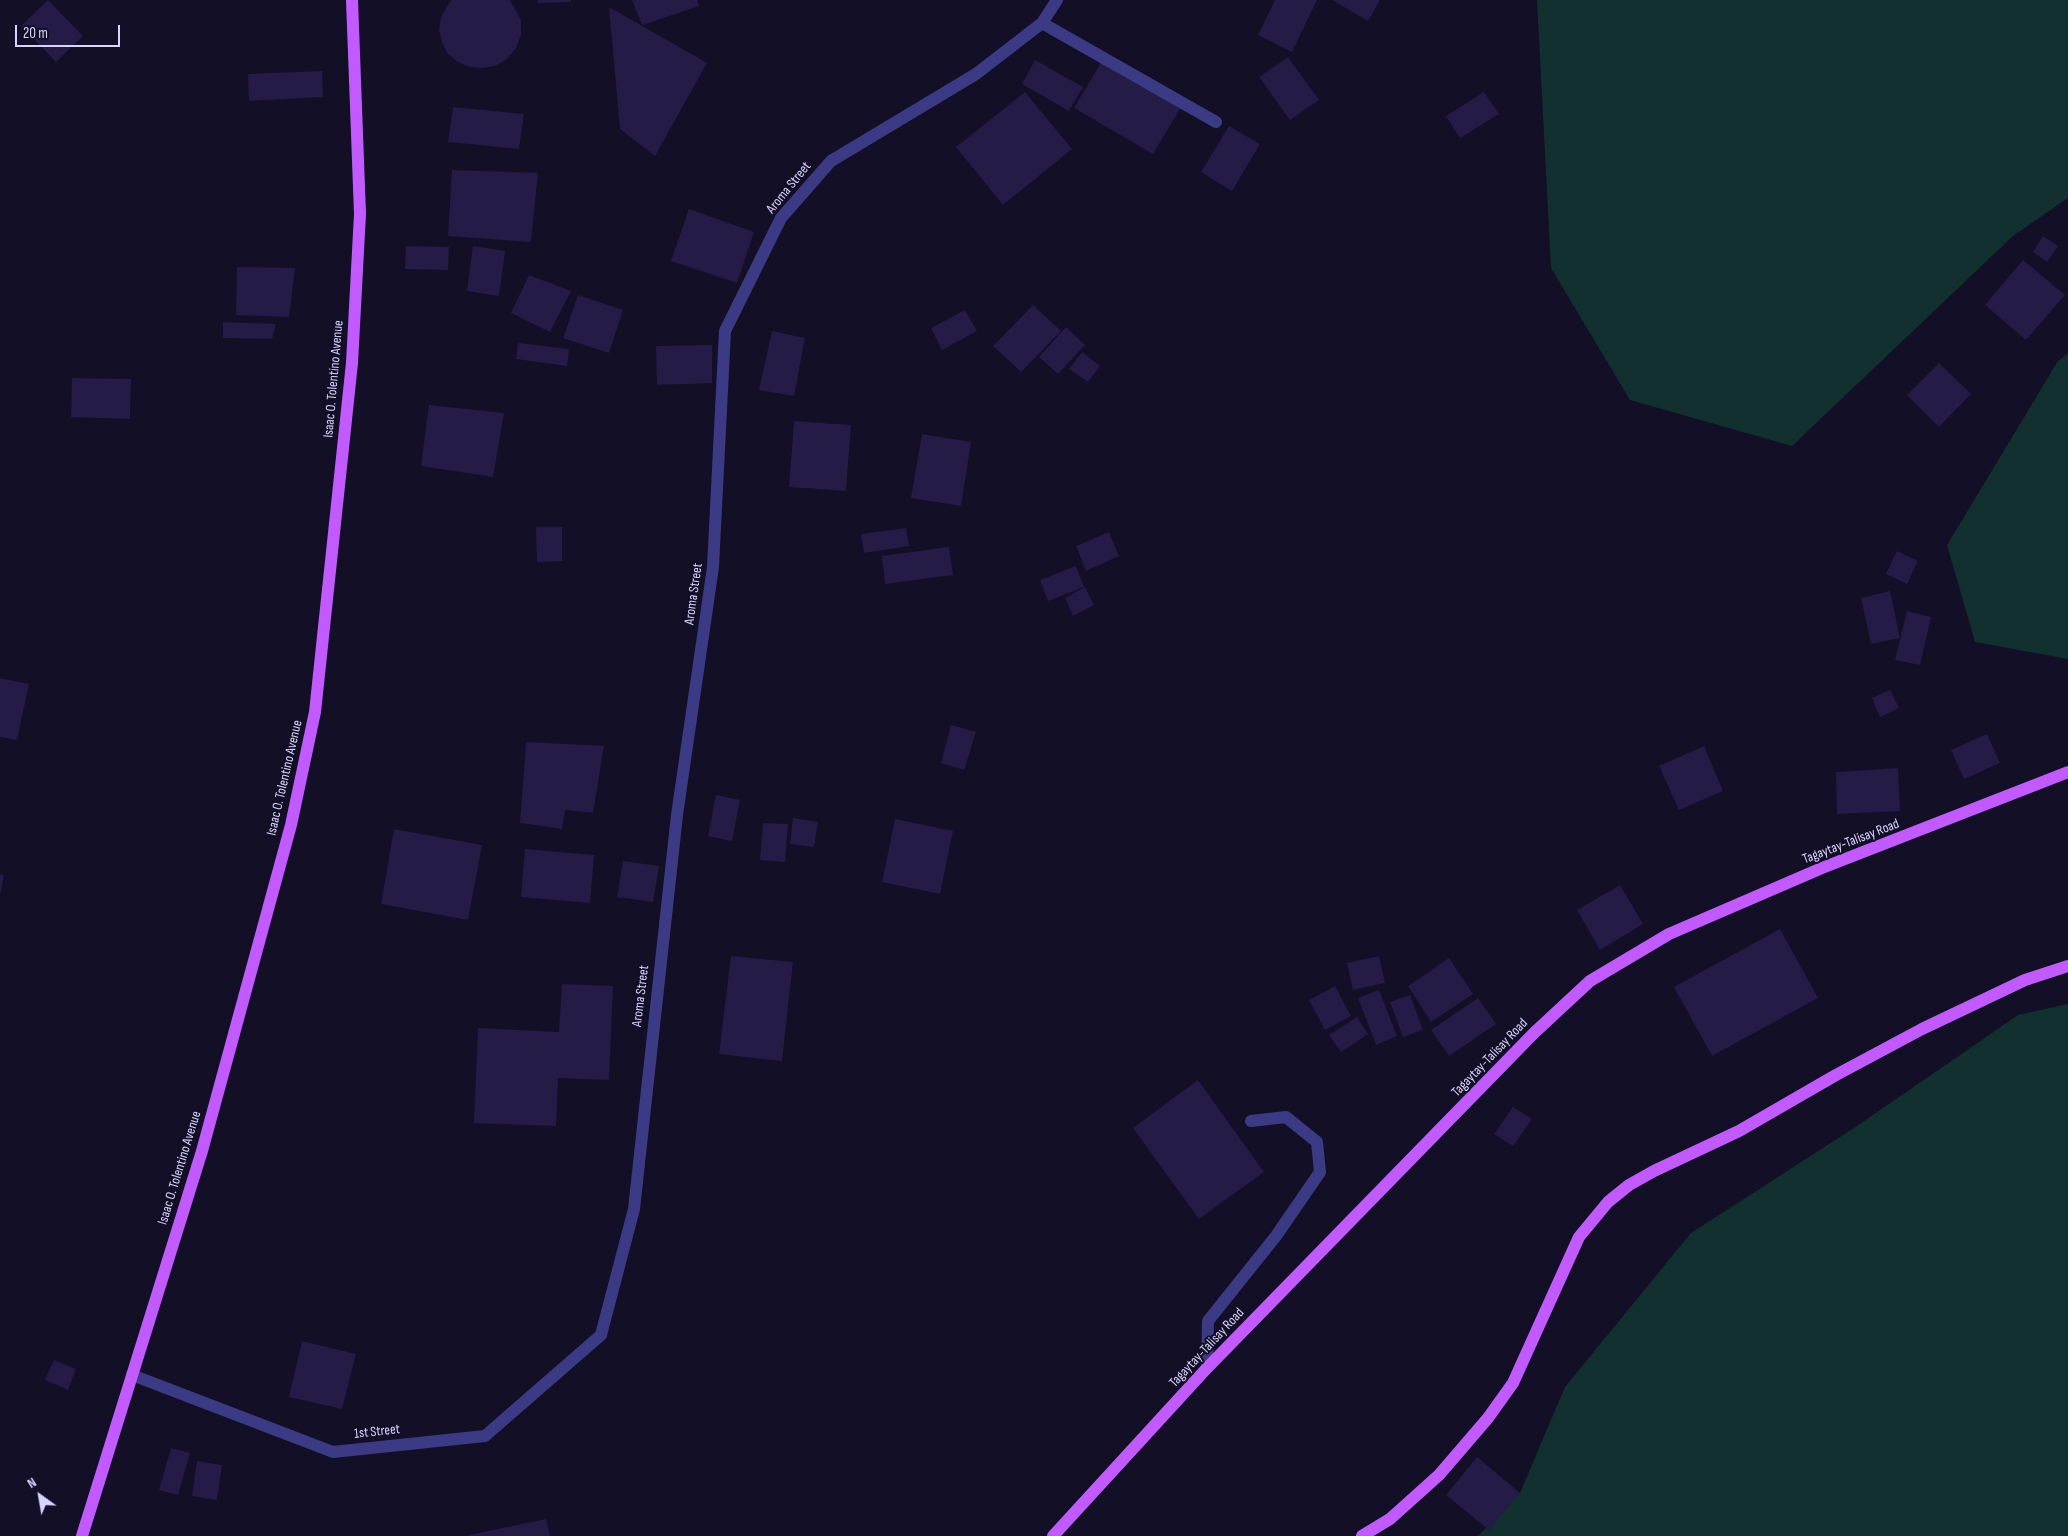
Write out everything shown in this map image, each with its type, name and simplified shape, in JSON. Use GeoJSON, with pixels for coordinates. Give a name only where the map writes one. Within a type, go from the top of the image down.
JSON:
{"type":"FeatureCollection","features":[{"type":"Feature","properties":{"kind":"main road","name":"Isaac O. Tolentino Avenue"},"geometry":{"type":"LineString","coordinates":[[82,1536],[202,1151],[291,825],[315,712],[352,363],[360,224],[352,0]]}},
{"type":"Feature","properties":{"kind":"main road","name":"Tagaytay-Talisay Road"},"geometry":{"type":"LineString","coordinates":[[1053,1536],[1207,1368],[1534,1033],[1590,981],[1669,934],[1822,868],[2068,772]]}},
{"type":"Feature","properties":{"kind":"main road"},"geometry":{"type":"LineString","coordinates":[[1362,1536],[1398,1513],[1439,1475],[1464,1447],[1508,1390],[1513,1383],[1579,1237],[1608,1202],[1629,1185],[1654,1171],[1739,1131],[1836,1075],[1922,1029],[2016,984],[2068,966]]}},
{"type":"Feature","properties":{"kind":"street","name":"Aroma Street"},"geometry":{"type":"LineString","coordinates":[[601,1335],[634,1209],[677,815],[713,567],[725,331],[781,218],[831,161],[976,74],[1042,23],[1057,0]]}},
{"type":"Feature","properties":{"kind":"street"},"geometry":{"type":"LineString","coordinates":[[1042,23],[1216,122]]}},
{"type":"Feature","properties":{"kind":"street"},"geometry":{"type":"LineString","coordinates":[[1207,1368],[1208,1320],[1276,1236],[1320,1172],[1318,1142],[1286,1117],[1251,1121]]}},
{"type":"Feature","properties":{"kind":"street","name":"1st Street"},"geometry":{"type":"LineString","coordinates":[[132,1375],[333,1452],[485,1436],[601,1335]]}},
{"type":"Feature","properties":{"kind":"green space"},"geometry":{"type":"Polygon","coordinates":[[[1537,0],[2068,0],[2068,198],[2013,236],[1792,446],[1630,400],[1551,268],[1537,0]]]}},
{"type":"Feature","properties":{"kind":"green space"},"geometry":{"type":"Polygon","coordinates":[[[2068,353],[2068,659],[1975,642],[1947,545],[2058,361],[2068,353]]]}},
{"type":"Feature","properties":{"kind":"green space"},"geometry":{"type":"Polygon","coordinates":[[[2068,1004],[2068,1536],[1478,1536],[1520,1493],[1565,1387],[1691,1233],[1857,1126],[2018,1015],[2068,1004]]]}},
{"type":"Feature","properties":{"kind":"building"},"geometry":{"type":"Polygon","coordinates":[[[48,0],[83,36],[56,62],[21,26],[48,0]]]}},
{"type":"Feature","properties":{"kind":"building"},"geometry":{"type":"Polygon","coordinates":[[[451,0],[510,0],[521,20],[521,35],[516,48],[507,59],[495,66],[483,68],[470,67],[458,62],[448,54],[439,30],[441,17],[451,0]]]}},
{"type":"Feature","properties":{"kind":"building"},"geometry":{"type":"Polygon","coordinates":[[[538,0],[571,0],[571,2],[538,3],[538,0]]]}},
{"type":"Feature","properties":{"kind":"building"},"geometry":{"type":"Polygon","coordinates":[[[632,0],[697,0],[699,6],[642,25],[632,0]]]}},
{"type":"Feature","properties":{"kind":"building"},"geometry":{"type":"Polygon","coordinates":[[[1275,0],[1317,0],[1292,52],[1258,35],[1275,0]]]}},
{"type":"Feature","properties":{"kind":"building"},"geometry":{"type":"Polygon","coordinates":[[[1332,0],[1380,0],[1368,21],[1332,0]]]}},
{"type":"Feature","properties":{"kind":"building"},"geometry":{"type":"Polygon","coordinates":[[[609,7],[707,63],[655,156],[620,129],[609,7]]]}},
{"type":"Feature","properties":{"kind":"building"},"geometry":{"type":"Polygon","coordinates":[[[1288,57],[1319,100],[1290,120],[1259,77],[1288,57]]]}},
{"type":"Feature","properties":{"kind":"building"},"geometry":{"type":"Polygon","coordinates":[[[1035,60],[1083,87],[1069,111],[1022,84],[1035,60]]]}},
{"type":"Feature","properties":{"kind":"building"},"geometry":{"type":"Polygon","coordinates":[[[1102,61],[1181,107],[1153,154],[1074,108],[1102,61]]]}},
{"type":"Feature","properties":{"kind":"building"},"geometry":{"type":"Polygon","coordinates":[[[322,71],[323,97],[249,101],[248,74],[322,71]]]}},
{"type":"Feature","properties":{"kind":"building"},"geometry":{"type":"Polygon","coordinates":[[[1025,92],[1072,149],[1003,205],[956,147],[1025,92]]]}},
{"type":"Feature","properties":{"kind":"building"},"geometry":{"type":"Polygon","coordinates":[[[1484,92],[1499,114],[1460,138],[1446,116],[1484,92]]]}},
{"type":"Feature","properties":{"kind":"building"},"geometry":{"type":"Polygon","coordinates":[[[453,107],[524,114],[519,149],[448,142],[453,107]]]}},
{"type":"Feature","properties":{"kind":"building"},"geometry":{"type":"Polygon","coordinates":[[[1229,126],[1260,144],[1232,191],[1201,172],[1229,126]]]}},
{"type":"Feature","properties":{"kind":"building"},"geometry":{"type":"Polygon","coordinates":[[[452,170],[538,173],[531,242],[448,236],[452,170]]]}},
{"type":"Feature","properties":{"kind":"building"},"geometry":{"type":"Polygon","coordinates":[[[689,209],[754,232],[737,283],[671,261],[689,209]]]}},
{"type":"Feature","properties":{"kind":"building"},"geometry":{"type":"Polygon","coordinates":[[[2043,236],[2058,246],[2047,262],[2033,252],[2043,236]]]}},
{"type":"Feature","properties":{"kind":"building"},"geometry":{"type":"Polygon","coordinates":[[[406,246],[449,247],[448,270],[405,269],[406,246]]]}},
{"type":"Feature","properties":{"kind":"building"},"geometry":{"type":"Polygon","coordinates":[[[473,246],[505,251],[499,296],[467,291],[473,246]]]}},
{"type":"Feature","properties":{"kind":"building"},"geometry":{"type":"Polygon","coordinates":[[[2023,260],[2065,295],[2026,340],[1985,305],[2023,260]]]}},
{"type":"Feature","properties":{"kind":"building"},"geometry":{"type":"Polygon","coordinates":[[[237,267],[295,268],[289,317],[236,315],[237,267]]]}},
{"type":"Feature","properties":{"kind":"building"},"geometry":{"type":"Polygon","coordinates":[[[529,275],[571,291],[550,332],[511,313],[529,275]]]}},
{"type":"Feature","properties":{"kind":"building"},"geometry":{"type":"Polygon","coordinates":[[[578,295],[623,310],[609,353],[563,338],[578,295]]]}},
{"type":"Feature","properties":{"kind":"building"},"geometry":{"type":"Polygon","coordinates":[[[1033,305],[1061,331],[1021,372],[993,346],[1033,305]]]}},
{"type":"Feature","properties":{"kind":"building"},"geometry":{"type":"Polygon","coordinates":[[[965,310],[977,331],[942,350],[931,328],[965,310]]]}},
{"type":"Feature","properties":{"kind":"building"},"geometry":{"type":"Polygon","coordinates":[[[223,322],[276,324],[272,339],[223,338],[223,322]]]}},
{"type":"Feature","properties":{"kind":"building"},"geometry":{"type":"Polygon","coordinates":[[[1066,327],[1085,345],[1058,374],[1039,357],[1066,327]]]}},
{"type":"Feature","properties":{"kind":"building"},"geometry":{"type":"Polygon","coordinates":[[[772,331],[805,338],[794,396],[759,390],[772,331]]]}},
{"type":"Feature","properties":{"kind":"building"},"geometry":{"type":"Polygon","coordinates":[[[518,343],[569,349],[567,366],[516,359],[518,343]]]}},
{"type":"Feature","properties":{"kind":"building"},"geometry":{"type":"Polygon","coordinates":[[[712,345],[712,383],[657,385],[656,346],[712,345]]]}},
{"type":"Feature","properties":{"kind":"building"},"geometry":{"type":"Polygon","coordinates":[[[1082,352],[1100,366],[1088,382],[1069,369],[1082,352]]]}},
{"type":"Feature","properties":{"kind":"building"},"geometry":{"type":"Polygon","coordinates":[[[1939,363],[1971,394],[1939,427],[1907,395],[1939,363]]]}},
{"type":"Feature","properties":{"kind":"building"},"geometry":{"type":"Polygon","coordinates":[[[72,378],[131,379],[130,419],[71,417],[72,378]]]}},
{"type":"Feature","properties":{"kind":"building"},"geometry":{"type":"Polygon","coordinates":[[[429,405],[504,413],[493,477],[421,466],[429,405]]]}},
{"type":"Feature","properties":{"kind":"building"},"geometry":{"type":"Polygon","coordinates":[[[794,421],[851,425],[846,491],[789,487],[794,421]]]}},
{"type":"Feature","properties":{"kind":"building"},"geometry":{"type":"Polygon","coordinates":[[[922,434],[971,442],[961,506],[911,498],[922,434]]]}},
{"type":"Feature","properties":{"kind":"building"},"geometry":{"type":"Polygon","coordinates":[[[536,527],[562,527],[562,561],[537,562],[536,527]]]}},
{"type":"Feature","properties":{"kind":"building"},"geometry":{"type":"Polygon","coordinates":[[[906,528],[909,546],[864,553],[861,534],[906,528]]]}},
{"type":"Feature","properties":{"kind":"building"},"geometry":{"type":"Polygon","coordinates":[[[1109,532],[1119,556],[1086,571],[1076,546],[1109,532]]]}},
{"type":"Feature","properties":{"kind":"building"},"geometry":{"type":"Polygon","coordinates":[[[949,547],[953,575],[885,584],[882,556],[949,547]]]}},
{"type":"Feature","properties":{"kind":"building"},"geometry":{"type":"Polygon","coordinates":[[[1897,551],[1918,561],[1907,584],[1886,574],[1897,551]]]}},
{"type":"Feature","properties":{"kind":"building"},"geometry":{"type":"Polygon","coordinates":[[[1076,566],[1084,587],[1048,601],[1040,580],[1076,566]]]}},
{"type":"Feature","properties":{"kind":"building"},"geometry":{"type":"Polygon","coordinates":[[[1085,587],[1094,605],[1073,616],[1065,598],[1085,587]]]}},
{"type":"Feature","properties":{"kind":"building"},"geometry":{"type":"Polygon","coordinates":[[[1890,591],[1900,638],[1871,644],[1861,598],[1890,591]]]}},
{"type":"Feature","properties":{"kind":"building"},"geometry":{"type":"Polygon","coordinates":[[[1907,611],[1931,617],[1920,665],[1895,660],[1907,611]]]}},
{"type":"Feature","properties":{"kind":"building"},"geometry":{"type":"Polygon","coordinates":[[[0,678],[29,684],[17,740],[0,737],[0,678]]]}},
{"type":"Feature","properties":{"kind":"building"},"geometry":{"type":"Polygon","coordinates":[[[1890,690],[1899,708],[1880,717],[1872,698],[1890,690]]]}},
{"type":"Feature","properties":{"kind":"building"},"geometry":{"type":"Polygon","coordinates":[[[951,725],[976,732],[964,770],[941,763],[951,725]]]}},
{"type":"Feature","properties":{"kind":"building"},"geometry":{"type":"Polygon","coordinates":[[[1987,734],[2000,763],[1964,779],[1951,750],[1987,734]]]}},
{"type":"Feature","properties":{"kind":"building"},"geometry":{"type":"Polygon","coordinates":[[[526,742],[604,746],[593,813],[565,810],[562,829],[520,823],[526,742]]]}},
{"type":"Feature","properties":{"kind":"building"},"geometry":{"type":"Polygon","coordinates":[[[1704,746],[1723,791],[1679,810],[1659,766],[1704,746]]]}},
{"type":"Feature","properties":{"kind":"building"},"geometry":{"type":"Polygon","coordinates":[[[1898,768],[1900,811],[1837,814],[1836,772],[1898,768]]]}},
{"type":"Feature","properties":{"kind":"building"},"geometry":{"type":"Polygon","coordinates":[[[716,795],[740,800],[732,841],[708,836],[716,795]]]}},
{"type":"Feature","properties":{"kind":"building"},"geometry":{"type":"Polygon","coordinates":[[[793,818],[818,822],[814,847],[790,844],[793,818]]]}},
{"type":"Feature","properties":{"kind":"building"},"geometry":{"type":"Polygon","coordinates":[[[895,819],[953,831],[940,894],[882,882],[895,819]]]}},
{"type":"Feature","properties":{"kind":"building"},"geometry":{"type":"Polygon","coordinates":[[[763,823],[788,824],[785,862],[760,860],[763,823]]]}},
{"type":"Feature","properties":{"kind":"building"},"geometry":{"type":"Polygon","coordinates":[[[394,829],[482,845],[468,920],[381,904],[394,829]]]}},
{"type":"Feature","properties":{"kind":"building"},"geometry":{"type":"Polygon","coordinates":[[[525,849],[594,855],[590,903],[521,897],[525,849]]]}},
{"type":"Feature","properties":{"kind":"building"},"geometry":{"type":"Polygon","coordinates":[[[623,861],[659,866],[653,902],[617,897],[623,861]]]}},
{"type":"Feature","properties":{"kind":"building"},"geometry":{"type":"Polygon","coordinates":[[[0,874],[4,875],[1,892],[0,892],[0,874]]]}},
{"type":"Feature","properties":{"kind":"building"},"geometry":{"type":"Polygon","coordinates":[[[1620,885],[1643,924],[1600,950],[1577,910],[1620,885]]]}},
{"type":"Feature","properties":{"kind":"building"},"geometry":{"type":"Polygon","coordinates":[[[1780,929],[1818,998],[1712,1056],[1674,987],[1780,929]]]}},
{"type":"Feature","properties":{"kind":"building"},"geometry":{"type":"Polygon","coordinates":[[[731,956],[793,962],[782,1061],[719,1054],[731,956]]]}},
{"type":"Feature","properties":{"kind":"building"},"geometry":{"type":"Polygon","coordinates":[[[1379,956],[1385,983],[1353,990],[1347,963],[1379,956]]]}},
{"type":"Feature","properties":{"kind":"building"},"geometry":{"type":"Polygon","coordinates":[[[1449,958],[1473,994],[1431,1022],[1408,986],[1449,958]]]}},
{"type":"Feature","properties":{"kind":"building"},"geometry":{"type":"Polygon","coordinates":[[[562,984],[613,986],[609,1080],[558,1078],[556,1126],[474,1123],[478,1028],[559,1032],[562,984]]]}},
{"type":"Feature","properties":{"kind":"building"},"geometry":{"type":"Polygon","coordinates":[[[1335,986],[1351,1016],[1325,1030],[1309,1000],[1335,986]]]}},
{"type":"Feature","properties":{"kind":"building"},"geometry":{"type":"Polygon","coordinates":[[[1379,990],[1397,1036],[1376,1045],[1358,998],[1379,990]]]}},
{"type":"Feature","properties":{"kind":"building"},"geometry":{"type":"Polygon","coordinates":[[[1410,995],[1423,1030],[1403,1037],[1390,1002],[1410,995]]]}},
{"type":"Feature","properties":{"kind":"building"},"geometry":{"type":"Polygon","coordinates":[[[1478,998],[1496,1024],[1449,1056],[1431,1030],[1478,998]]]}},
{"type":"Feature","properties":{"kind":"building"},"geometry":{"type":"Polygon","coordinates":[[[1357,1017],[1368,1034],[1341,1052],[1329,1035],[1357,1017]]]}},
{"type":"Feature","properties":{"kind":"building"},"geometry":{"type":"Polygon","coordinates":[[[1198,1080],[1264,1172],[1199,1219],[1133,1128],[1198,1080]]]}},
{"type":"Feature","properties":{"kind":"building"},"geometry":{"type":"Polygon","coordinates":[[[1513,1107],[1532,1119],[1513,1146],[1494,1134],[1513,1107]]]}},
{"type":"Feature","properties":{"kind":"building"},"geometry":{"type":"Polygon","coordinates":[[[302,1341],[356,1354],[342,1409],[289,1397],[302,1341]]]}},
{"type":"Feature","properties":{"kind":"building"},"geometry":{"type":"Polygon","coordinates":[[[54,1360],[76,1369],[68,1390],[45,1380],[54,1360]]]}},
{"type":"Feature","properties":{"kind":"building"},"geometry":{"type":"Polygon","coordinates":[[[171,1448],[190,1453],[178,1495],[159,1490],[171,1448]]]}},
{"type":"Feature","properties":{"kind":"building"},"geometry":{"type":"Polygon","coordinates":[[[1477,1457],[1520,1493],[1489,1530],[1446,1495],[1477,1457]]]}},
{"type":"Feature","properties":{"kind":"building"},"geometry":{"type":"Polygon","coordinates":[[[197,1461],[222,1465],[217,1500],[192,1496],[197,1461]]]}},
{"type":"Feature","properties":{"kind":"building"},"geometry":{"type":"Polygon","coordinates":[[[546,1519],[550,1536],[469,1536],[469,1535],[546,1519]]]}}]}
